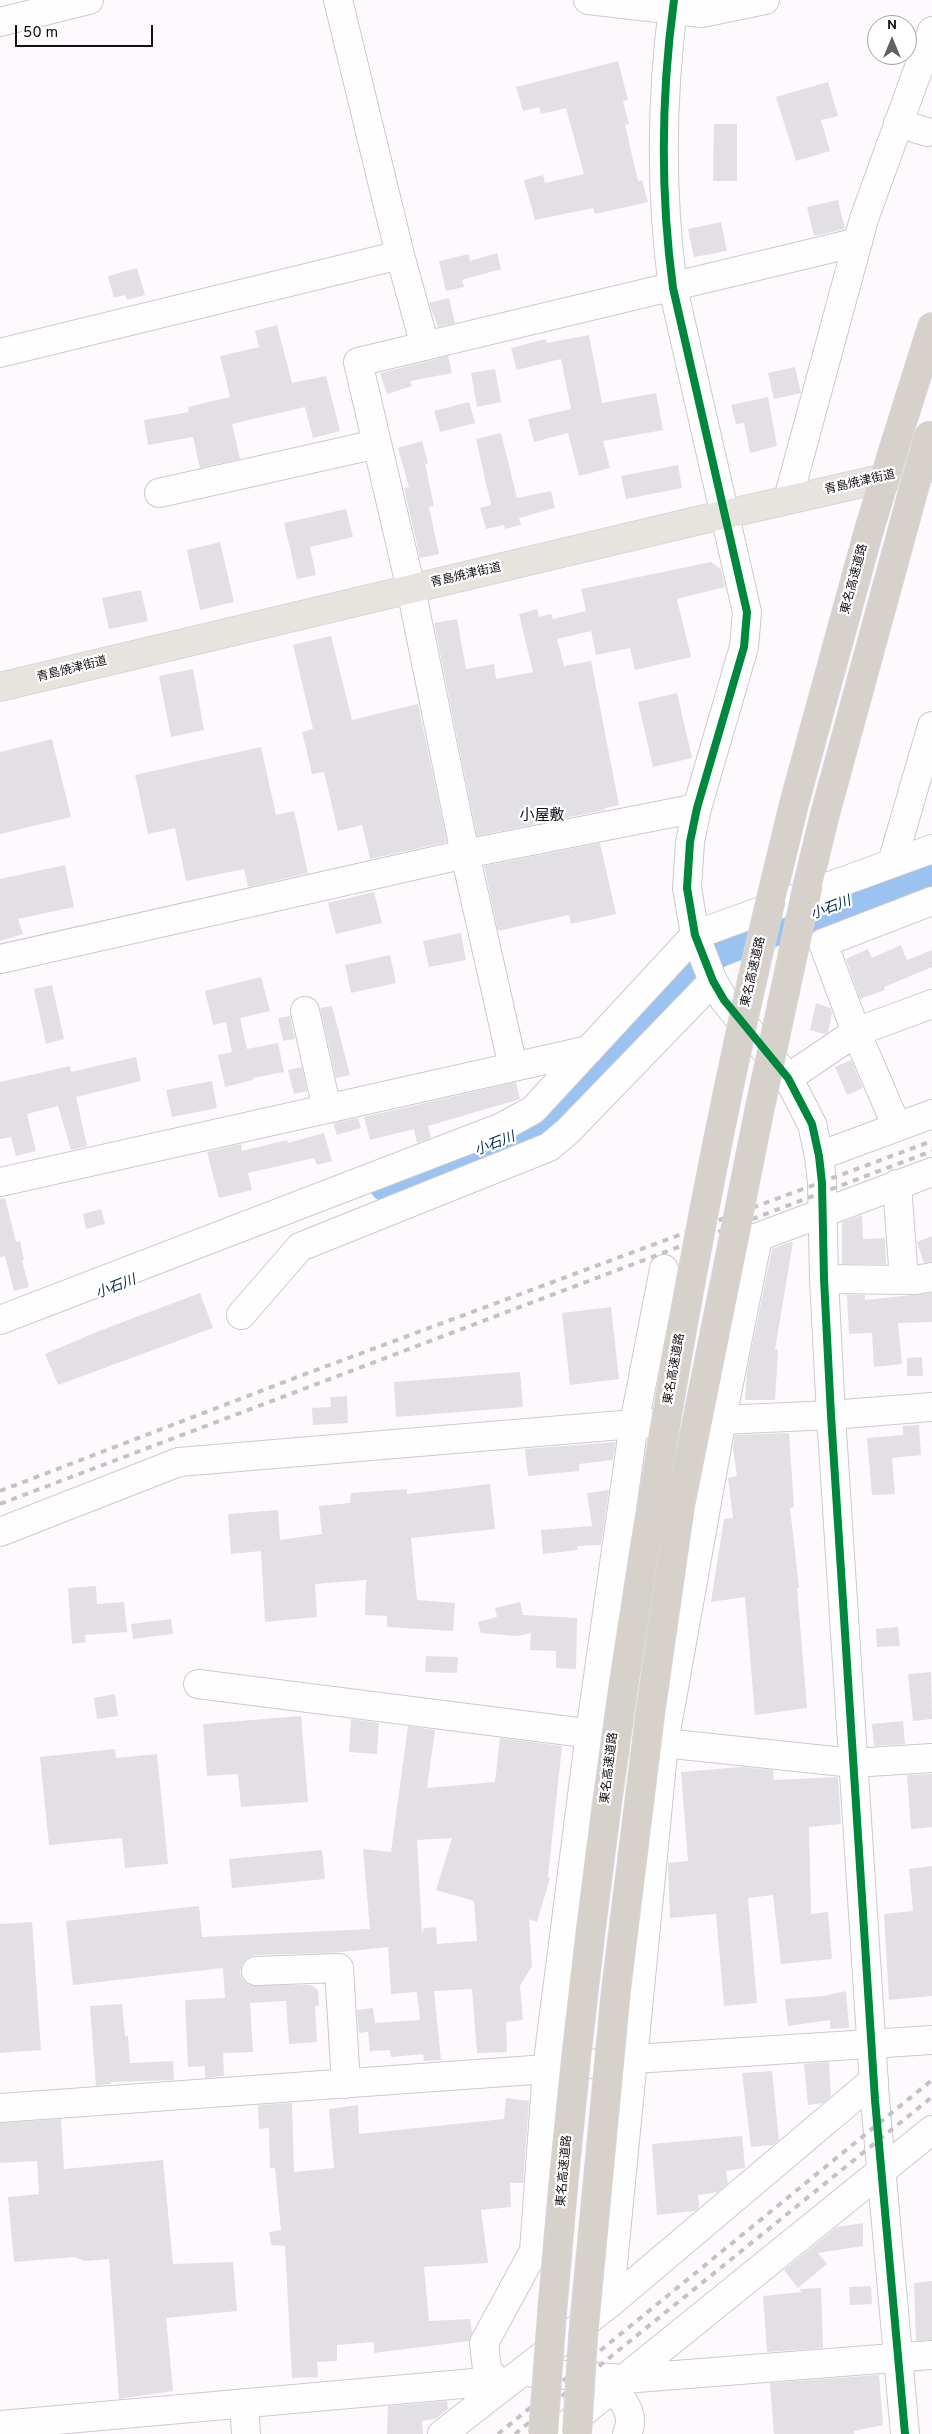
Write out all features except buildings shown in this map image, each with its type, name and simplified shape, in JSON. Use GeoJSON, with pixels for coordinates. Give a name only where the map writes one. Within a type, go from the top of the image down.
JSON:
{"type":"FeatureCollection","features":[{"type":"Feature","properties":{"kind":"highway","name":"東名高速道路"},"geometry":{"type":"LineString","coordinates":[[543,2434],[552,2308],[582,1995],[618,1708],[689,1286],[726,1100],[794,804],[868,530],[932,327]]}},
{"type":"Feature","properties":{"kind":"highway"},"geometry":{"type":"LineString","coordinates":[[577,2434],[583,2337],[616,1990],[650,1715],[680,1506],[760,1107],[808,884],[825,814],[932,426]]}},
{"type":"Feature","properties":{"kind":"main road","name":"青島焼津街道"},"geometry":{"type":"LineString","coordinates":[[0,688],[788,499],[932,467]]}},
{"type":"Feature","properties":{"kind":"street"},"geometry":{"type":"LineString","coordinates":[[0,22],[89,0]]}},
{"type":"Feature","properties":{"kind":"street"},"geometry":{"type":"LineString","coordinates":[[338,0],[400,255],[425,346]]}},
{"type":"Feature","properties":{"kind":"street"},"geometry":{"type":"LineString","coordinates":[[588,0],[674,5],[702,13],[765,0]]}},
{"type":"Feature","properties":{"kind":"street"},"geometry":{"type":"LineString","coordinates":[[674,5],[663,133],[666,231],[673,288],[747,612],[744,646],[690,842],[688,888],[697,941],[713,981],[724,1000],[788,1078],[812,1124],[819,1156],[831,1415],[874,2080],[905,2434]]}},
{"type":"Feature","properties":{"kind":"street"},"geometry":{"type":"LineString","coordinates":[[788,499],[858,242],[898,123],[932,31]]}},
{"type":"Feature","properties":{"kind":"street"},"geometry":{"type":"LineString","coordinates":[[898,123],[927,132]]}},
{"type":"Feature","properties":{"kind":"street"},"geometry":{"type":"LineString","coordinates":[[513,1067],[465,854],[411,589],[358,362],[673,288],[858,242]]}},
{"type":"Feature","properties":{"kind":"street"},"geometry":{"type":"LineString","coordinates":[[0,353],[400,255]]}},
{"type":"Feature","properties":{"kind":"street"},"geometry":{"type":"LineString","coordinates":[[159,493],[377,444]]}},
{"type":"Feature","properties":{"kind":"street"},"geometry":{"type":"LineString","coordinates":[[892,864],[930,740]]}},
{"type":"Feature","properties":{"kind":"street"},"geometry":{"type":"LineString","coordinates":[[0,959],[465,854],[698,808]]}},
{"type":"Feature","properties":{"kind":"street"},"geometry":{"type":"LineString","coordinates":[[0,1320],[502,1127],[534,1110],[589,1050],[697,941],[932,849]]}},
{"type":"Feature","properties":{"kind":"street"},"geometry":{"type":"LineString","coordinates":[[897,1127],[856,1032],[823,943],[932,901]]}},
{"type":"Feature","properties":{"kind":"street"},"geometry":{"type":"LineString","coordinates":[[241,1315],[300,1246],[548,1148],[568,1131],[713,981]]}},
{"type":"Feature","properties":{"kind":"street"},"geometry":{"type":"LineString","coordinates":[[788,1078],[856,1032],[932,1004]]}},
{"type":"Feature","properties":{"kind":"street"},"geometry":{"type":"LineString","coordinates":[[305,1011],[327,1109]]}},
{"type":"Feature","properties":{"kind":"street"},"geometry":{"type":"LineString","coordinates":[[0,1182],[589,1050]]}},
{"type":"Feature","properties":{"kind":"street"},"geometry":{"type":"LineString","coordinates":[[819,1156],[932,1114]]}},
{"type":"Feature","properties":{"kind":"street"},"geometry":{"type":"LineString","coordinates":[[609,2304],[664,1743],[722,1418],[758,1237],[932,1172]]}},
{"type":"Feature","properties":{"kind":"street"},"geometry":{"type":"LineString","coordinates":[[898,1184],[904,1280]]}},
{"type":"Feature","properties":{"kind":"street"},"geometry":{"type":"LineString","coordinates":[[505,2380],[487,2369],[484,2343],[534,2251],[547,2069],[590,1733],[634,1424],[664,1269]]}},
{"type":"Feature","properties":{"kind":"street"},"geometry":{"type":"LineString","coordinates":[[824,1279],[904,1280],[932,1277]]}},
{"type":"Feature","properties":{"kind":"street"},"geometry":{"type":"LineString","coordinates":[[0,1532],[179,1462],[634,1424],[722,1418],[831,1415],[932,1407]]}},
{"type":"Feature","properties":{"kind":"street"},"geometry":{"type":"LineString","coordinates":[[198,1684],[664,1743],[853,1763],[932,1758]]}},
{"type":"Feature","properties":{"kind":"street"},"geometry":{"type":"LineString","coordinates":[[256,1972],[339,1968],[346,2084]]}},
{"type":"Feature","properties":{"kind":"street"},"geometry":{"type":"LineString","coordinates":[[0,2108],[547,2069],[634,2059],[932,2040]]}},
{"type":"Feature","properties":{"kind":"street"},"geometry":{"type":"LineString","coordinates":[[442,2434],[505,2380],[609,2304],[874,2080]]}},
{"type":"Feature","properties":{"kind":"street"},"geometry":{"type":"LineString","coordinates":[[556,2434],[932,2130]]}},
{"type":"Feature","properties":{"kind":"street"},"geometry":{"type":"LineString","coordinates":[[0,2425],[505,2380],[618,2383],[932,2355]]}},
{"type":"Feature","properties":{"kind":"street"},"geometry":{"type":"LineString","coordinates":[[618,2383],[631,2412],[631,2427],[627,2434]]}},
{"type":"Feature","properties":{"kind":"street"},"geometry":{"type":"LineString","coordinates":[[244,2403],[246,2434]]}},
{"type":"Feature","properties":{"kind":"waterway","name":"小石川"},"geometry":{"type":"LineString","coordinates":[[386,1186],[519,1136],[547,1117],[678,976],[695,962],[932,870]]}},
{"type":"Feature","properties":{"kind":"railway"},"geometry":{"type":"LineString","coordinates":[[0,1491],[300,1376],[932,1141]]}},
{"type":"Feature","properties":{"kind":"railway"},"geometry":{"type":"LineString","coordinates":[[0,1504],[932,1151]]}},
{"type":"Feature","properties":{"kind":"railway"},"geometry":{"type":"LineString","coordinates":[[498,2434],[932,2080]]}},
{"type":"Feature","properties":{"kind":"railway"},"geometry":{"type":"LineString","coordinates":[[515,2434],[932,2097]]}},
{"type":"Feature","properties":{"kind":"cycle path"},"geometry":{"type":"LineString","coordinates":[[674,0],[667,72],[664,144],[666,216],[673,288],[747,612],[744,647],[697,808],[690,842],[687,888],[695,935],[713,981],[724,1000],[788,1078],[812,1124],[819,1156],[822,1183],[824,1279],[831,1415],[875,2100],[905,2434]]}},
{"type":"Feature","properties":{"kind":"district","name":"小屋敷"},"geometry":{"type":"Point","coordinates":[542,817]}}]}
